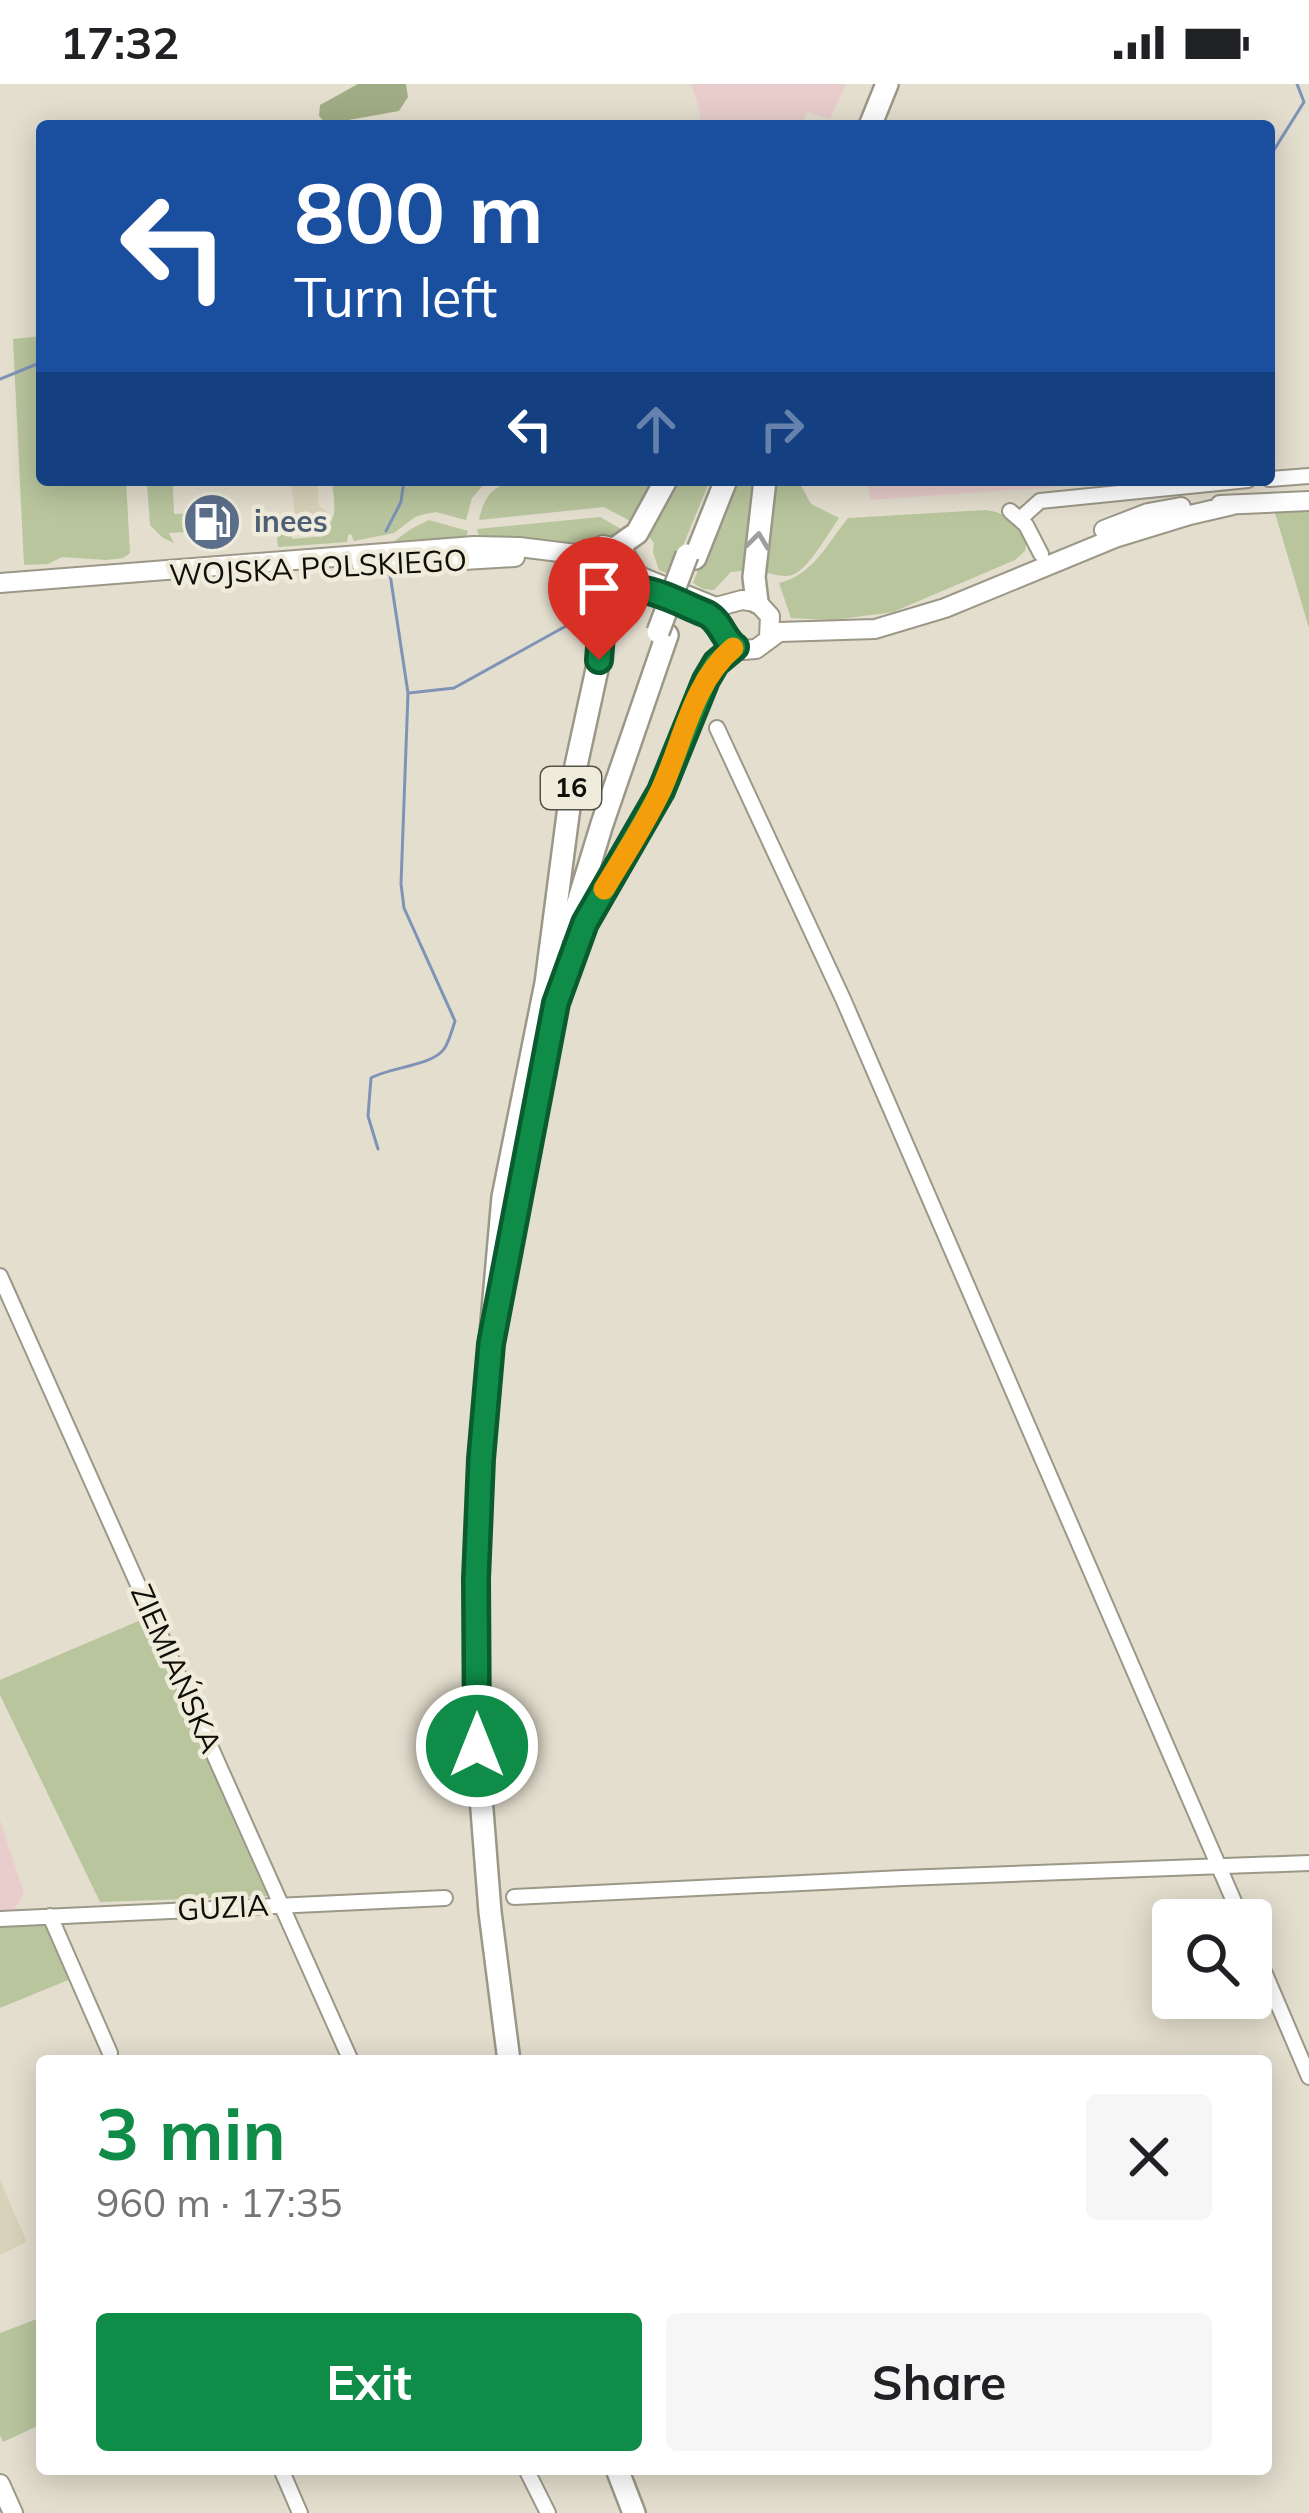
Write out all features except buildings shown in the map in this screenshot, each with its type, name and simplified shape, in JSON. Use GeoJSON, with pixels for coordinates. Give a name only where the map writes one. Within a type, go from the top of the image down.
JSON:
{"type":"FeatureCollection","features":[{"type":"Feature","properties":{"kind":"highway"},"geometry":{"type":"LineString","coordinates":[[860,120],[874,84]]}},
{"type":"Feature","properties":{"kind":"highway"},"geometry":{"type":"LineString","coordinates":[[872,120],[887,84]]}},
{"type":"Feature","properties":{"kind":"highway"},"geometry":{"type":"LineString","coordinates":[[617,547],[637,533],[663,486]]}},
{"type":"Feature","properties":{"kind":"highway"},"geometry":{"type":"LineString","coordinates":[[508,2055],[490,1912],[477,1746],[478,1519],[503,1197],[591,826],[714,486]]}},
{"type":"Feature","properties":{"kind":"highway"},"geometry":{"type":"LineString","coordinates":[[691,557],[723,486]]}},
{"type":"Feature","properties":{"kind":"highway"},"geometry":{"type":"LineString","coordinates":[[763,609],[754,577],[764,486]]}},
{"type":"Feature","properties":{"kind":"highway","name":"16"},"geometry":{"type":"LineString","coordinates":[[551,993],[572,784],[599,660],[603,609],[599,594]]}},
{"type":"Feature","properties":{"kind":"highway","name":"16"},"geometry":{"type":"LineString","coordinates":[[551,993],[585,923],[661,791],[706,680],[716,663],[735,647]]}},
{"type":"Feature","properties":{"kind":"highway"},"geometry":{"type":"LineString","coordinates":[[613,2475],[619,2513]]}},
{"type":"Feature","properties":{"kind":"highway"},"geometry":{"type":"LineString","coordinates":[[615,2475],[634,2513]]}},
{"type":"Feature","properties":{"kind":"main road"},"geometry":{"type":"LineString","coordinates":[[585,562],[587,585],[599,594],[642,589],[708,609],[742,600],[787,622],[835,624],[887,617],[1044,559],[1190,515],[1233,506],[1309,501]]}},
{"type":"Feature","properties":{"kind":"main road","name":"WOJSKA POLSKIEGO"},"geometry":{"type":"LineString","coordinates":[[0,583],[273,566],[474,546],[576,554],[585,562],[603,544],[617,547]]}},
{"type":"Feature","properties":{"kind":"main road"},"geometry":{"type":"LineString","coordinates":[[617,547],[637,574],[708,609],[729,642],[743,650],[756,649],[779,632],[886,627],[945,608],[1044,559]]}},
{"type":"Feature","properties":{"kind":"main road"},"geometry":{"type":"LineString","coordinates":[[763,609],[769,638]]}},
{"type":"Feature","properties":{"kind":"main road"},"geometry":{"type":"LineString","coordinates":[[0,2484],[13,2513]]}},
{"type":"Feature","properties":{"kind":"street"},"geometry":{"type":"LineString","coordinates":[[1275,478],[1309,476]]}},
{"type":"Feature","properties":{"kind":"street"},"geometry":{"type":"LineString","coordinates":[[1044,559],[1015,515],[1040,501],[1189,486]]}},
{"type":"Feature","properties":{"kind":"street"},"geometry":{"type":"LineString","coordinates":[[717,728],[844,998],[1233,1899]]}},
{"type":"Feature","properties":{"kind":"street","name":"ZIEMIAŃSKA"},"geometry":{"type":"LineString","coordinates":[[0,1276],[348,2055]]}},
{"type":"Feature","properties":{"kind":"street"},"geometry":{"type":"LineString","coordinates":[[514,1897],[1309,1863]]}},
{"type":"Feature","properties":{"kind":"street","name":"GUZIA"},"geometry":{"type":"LineString","coordinates":[[0,1919],[446,1898]]}},
{"type":"Feature","properties":{"kind":"street"},"geometry":{"type":"LineString","coordinates":[[50,1916],[110,2053]]}},
{"type":"Feature","properties":{"kind":"street"},"geometry":{"type":"LineString","coordinates":[[1272,1990],[1309,2077]]}},
{"type":"Feature","properties":{"kind":"street"},"geometry":{"type":"LineString","coordinates":[[284,2475],[300,2513]]}},
{"type":"Feature","properties":{"kind":"street"},"geometry":{"type":"LineString","coordinates":[[529,2475],[548,2513]]}},
{"type":"Feature","properties":{"kind":"shaded area"},"geometry":{"type":"Polygon","coordinates":[[[691,84],[846,84],[830,119],[807,112],[804,120],[699,120],[691,84]]]}},
{"type":"Feature","properties":{"kind":"shaded area"},"geometry":{"type":"Polygon","coordinates":[[[292,486],[317,486],[319,507],[327,511],[324,520],[295,520],[292,486]]]}},
{"type":"Feature","properties":{"kind":"shaded area"},"geometry":{"type":"Polygon","coordinates":[[[869,486],[1067,486],[870,500],[869,486]]]}},
{"type":"Feature","properties":{"kind":"shaded area"},"geometry":{"type":"Polygon","coordinates":[[[0,1820],[24,1893],[12,1913],[0,1914],[0,1820]]]}},
{"type":"Feature","properties":{"kind":"shaded area"},"geometry":{"type":"Polygon","coordinates":[[[0,2180],[27,2242],[0,2255],[0,2180]]]}},
{"type":"Feature","properties":{"kind":"green space"},"geometry":{"type":"Polygon","coordinates":[[[358,84],[406,84],[408,97],[399,111],[322,120],[320,105],[358,84]]]}},
{"type":"Feature","properties":{"kind":"green space"},"geometry":{"type":"Polygon","coordinates":[[[36,337],[36,486],[126,486],[130,553],[123,558],[62,557],[48,564],[24,565],[13,339],[36,337]]]}},
{"type":"Feature","properties":{"kind":"green space"},"geometry":{"type":"Polygon","coordinates":[[[147,486],[174,486],[174,514],[204,513],[205,531],[169,533],[174,543],[150,525],[147,486]]]}},
{"type":"Feature","properties":{"kind":"green space"},"geometry":{"type":"Polygon","coordinates":[[[333,486],[483,486],[472,498],[466,520],[436,512],[415,517],[394,533],[354,541],[351,534],[347,542],[278,547],[282,532],[293,539],[323,536],[321,530],[334,515],[333,486]]]}},
{"type":"Feature","properties":{"kind":"green space"},"geometry":{"type":"Polygon","coordinates":[[[501,486],[656,486],[636,524],[604,507],[479,520],[491,493],[501,486]]]}},
{"type":"Feature","properties":{"kind":"green space"},"geometry":{"type":"Polygon","coordinates":[[[669,486],[708,486],[671,575],[659,570],[654,543],[645,532],[669,486]]]}},
{"type":"Feature","properties":{"kind":"green space"},"geometry":{"type":"Polygon","coordinates":[[[731,486],[758,486],[749,570],[731,572],[714,590],[693,583],[731,486]]]}},
{"type":"Feature","properties":{"kind":"green space"},"geometry":{"type":"Polygon","coordinates":[[[771,486],[801,486],[811,504],[839,518],[798,572],[788,576],[760,570],[771,486]]]}},
{"type":"Feature","properties":{"kind":"green space"},"geometry":{"type":"Polygon","coordinates":[[[986,510],[1010,520],[1027,540],[1025,551],[1015,560],[893,612],[833,620],[791,618],[779,583],[810,566],[848,518],[986,510]]]}},
{"type":"Feature","properties":{"kind":"green space"},"geometry":{"type":"Polygon","coordinates":[[[1309,510],[1309,628],[1275,513],[1309,510]]]}},
{"type":"Feature","properties":{"kind":"green space"},"geometry":{"type":"Polygon","coordinates":[[[600,517],[630,534],[578,549],[486,542],[477,529],[600,517]]]}},
{"type":"Feature","properties":{"kind":"green space"},"geometry":{"type":"Polygon","coordinates":[[[429,520],[468,531],[466,538],[353,548],[393,542],[429,520]]]}},
{"type":"Feature","properties":{"kind":"green space"},"geometry":{"type":"Polygon","coordinates":[[[148,1617],[271,1896],[100,1902],[0,1695],[0,1680],[148,1617]]]}},
{"type":"Feature","properties":{"kind":"green space"},"geometry":{"type":"Polygon","coordinates":[[[48,1923],[73,1978],[0,2008],[0,1924],[48,1923]]]}},
{"type":"Feature","properties":{"kind":"green space"},"geometry":{"type":"Polygon","coordinates":[[[36,2319],[36,2427],[3,2442],[0,2435],[0,2333],[36,2319]]]}},
{"type":"Feature","properties":{"kind":"waterway"},"geometry":{"type":"LineString","coordinates":[[1275,148],[1304,102],[1297,84]]}},
{"type":"Feature","properties":{"kind":"waterway"},"geometry":{"type":"LineString","coordinates":[[0,379],[36,364]]}},
{"type":"Feature","properties":{"kind":"waterway"},"geometry":{"type":"LineString","coordinates":[[386,531],[401,502],[403,486]]}},
{"type":"Feature","properties":{"kind":"waterway"},"geometry":{"type":"LineString","coordinates":[[378,1149],[368,1116],[371,1078],[438,1055],[455,1021],[404,908],[408,693],[390,574]]}},
{"type":"Feature","properties":{"kind":"waterway"},"geometry":{"type":"LineString","coordinates":[[409,693],[454,688],[586,615]]}},
{"type":"Feature","properties":{"kind":"slow traffic"},"geometry":{"type":"LineString","coordinates":[[604,889],[661,791],[706,680],[733,648]]}},
{"type":"Feature","properties":{"kind":"place","name":"inees"},"geometry":{"type":"Point","coordinates":[212,522]}},
{"type":"Feature","properties":{"kind":"route"},"geometry":{"type":"LineString","coordinates":[[477,1746],[476,1579],[491,1344],[556,1003],[585,923],[661,791],[706,680],[716,663],[735,647],[715,618],[649,591],[627,589],[599,594],[603,609],[599,660]]}}]}
